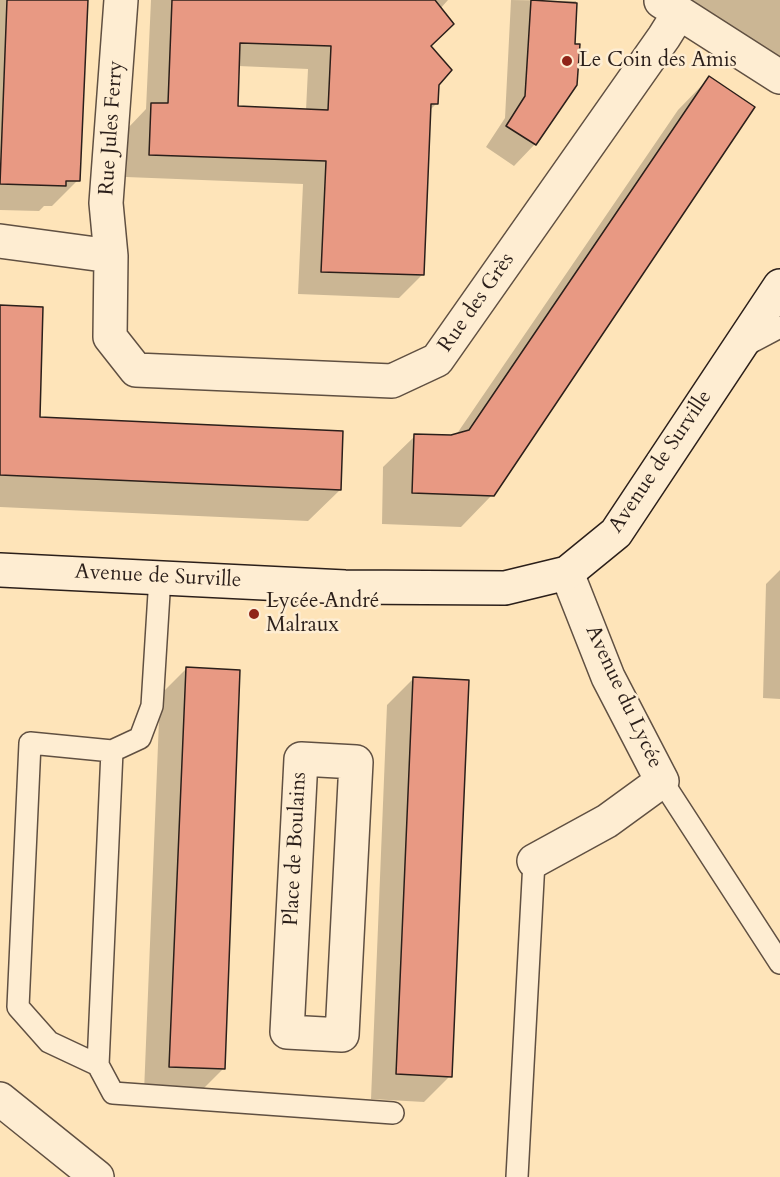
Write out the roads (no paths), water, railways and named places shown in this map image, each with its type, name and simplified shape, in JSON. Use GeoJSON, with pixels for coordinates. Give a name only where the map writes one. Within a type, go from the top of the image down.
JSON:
{"type":"FeatureCollection","features":[{"type":"Feature","properties":{"kind":"street","name":"Rue Jules Ferry"},"geometry":{"type":"LineString","coordinates":[[111,256],[106,203],[121,0]]}},
{"type":"Feature","properties":{"kind":"street","name":"Rue des Grès"},"geometry":{"type":"LineString","coordinates":[[111,256],[110,336],[136,370],[392,381],[437,360],[664,37],[669,6]]}},
{"type":"Feature","properties":{"kind":"street"},"geometry":{"type":"LineString","coordinates":[[669,6],[780,77]]}},
{"type":"Feature","properties":{"kind":"street"},"geometry":{"type":"LineString","coordinates":[[0,241],[111,256]]}},
{"type":"Feature","properties":{"kind":"street","name":"Avenue de Surville"},"geometry":{"type":"LineString","coordinates":[[0,570],[345,587],[505,588],[567,573],[616,534],[780,286]]}},
{"type":"Feature","properties":{"kind":"street","name":"Avenue du Lycée"},"geometry":{"type":"LineString","coordinates":[[534,861],[607,821],[662,782],[608,677],[567,573]]}},
{"type":"Feature","properties":{"kind":"street","name":"Place de Boulains"},"geometry":{"type":"LineString","coordinates":[[301,759],[356,762],[342,1035],[287,1032],[301,759]]}},
{"type":"Feature","properties":{"kind":"street"},"geometry":{"type":"LineString","coordinates":[[0,1099],[97,1177]]}},
{"type":"Feature","properties":{"kind":"lane"},"geometry":{"type":"LineString","coordinates":[[736,351],[780,327]]}},
{"type":"Feature","properties":{"kind":"lane"},"geometry":{"type":"LineString","coordinates":[[98,1065],[49,1042],[18,1007],[30,743],[112,751],[140,738],[152,706],[160,578]]}},
{"type":"Feature","properties":{"kind":"lane"},"geometry":{"type":"LineString","coordinates":[[112,751],[98,1065],[113,1093],[393,1113]]}},
{"type":"Feature","properties":{"kind":"lane"},"geometry":{"type":"LineString","coordinates":[[662,782],[780,963]]}},
{"type":"Feature","properties":{"kind":"lane"},"geometry":{"type":"LineString","coordinates":[[517,1177],[534,861]]}},
{"type":"Feature","properties":{"kind":"place","name":"Le Coin des Amis"},"geometry":{"type":"Point","coordinates":[567,61]}},
{"type":"Feature","properties":{"kind":"place","name":"Lycée André Malraux"},"geometry":{"type":"Point","coordinates":[254,614]}}]}
